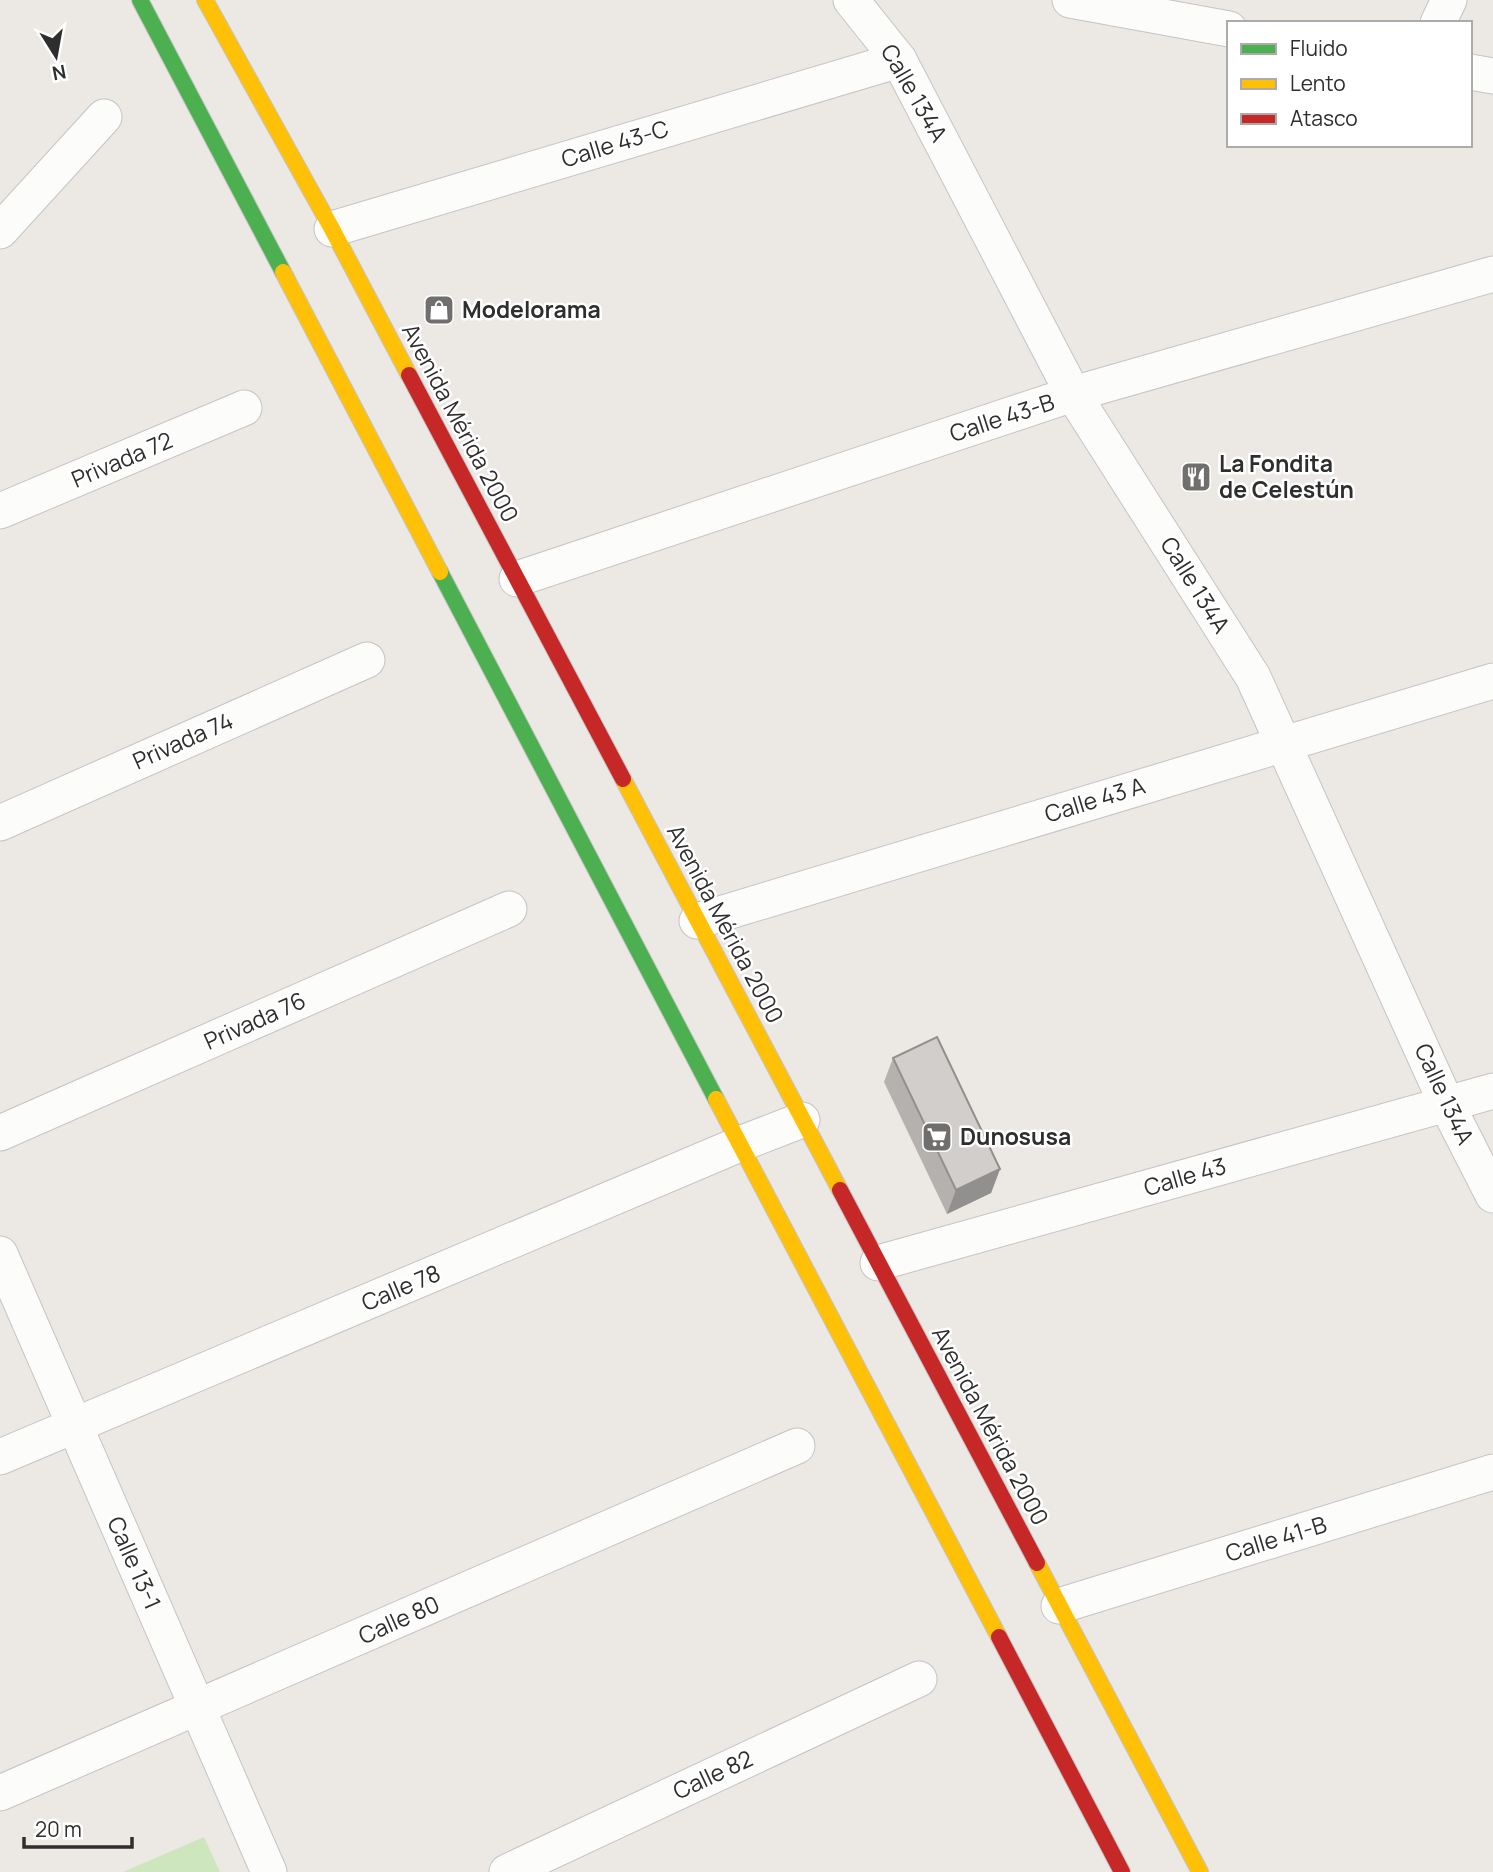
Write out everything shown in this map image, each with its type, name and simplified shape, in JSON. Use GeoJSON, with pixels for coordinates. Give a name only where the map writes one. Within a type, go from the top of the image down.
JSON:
{"type":"FeatureCollection","features":[{"type":"Feature","properties":{"kind":"main road"},"geometry":{"type":"LineString","coordinates":[[140,0],[1122,1872]]}},
{"type":"Feature","properties":{"kind":"main road","name":"Avenida Mérida 2000"},"geometry":{"type":"LineString","coordinates":[[205,0],[331,229],[1200,1872]]}},
{"type":"Feature","properties":{"kind":"street","name":"Calle 134A"},"geometry":{"type":"LineString","coordinates":[[851,0],[899,60],[1073,394],[1253,677],[1447,1105],[1493,1195]]}},
{"type":"Feature","properties":{"kind":"street"},"geometry":{"type":"LineString","coordinates":[[1070,0],[1227,29]]}},
{"type":"Feature","properties":{"kind":"street"},"geometry":{"type":"LineString","coordinates":[[1439,21],[1449,0]]}},
{"type":"Feature","properties":{"kind":"street","name":"Calle 43-C"},"geometry":{"type":"LineString","coordinates":[[331,229],[899,60]]}},
{"type":"Feature","properties":{"kind":"street"},"geometry":{"type":"LineString","coordinates":[[1472,72],[1493,76]]}},
{"type":"Feature","properties":{"kind":"street"},"geometry":{"type":"LineString","coordinates":[[0,231],[104,117]]}},
{"type":"Feature","properties":{"kind":"street","name":"Calle 43-B"},"geometry":{"type":"LineString","coordinates":[[517,579],[1073,394],[1493,274]]}},
{"type":"Feature","properties":{"kind":"street","name":"Privada 72"},"geometry":{"type":"LineString","coordinates":[[0,511],[244,408]]}},
{"type":"Feature","properties":{"kind":"street","name":"Privada 74"},"geometry":{"type":"LineString","coordinates":[[0,822],[366,660]]}},
{"type":"Feature","properties":{"kind":"street","name":"Calle 43 A"},"geometry":{"type":"LineString","coordinates":[[697,921],[1493,681]]}},
{"type":"Feature","properties":{"kind":"street","name":"Privada 76"},"geometry":{"type":"LineString","coordinates":[[0,1133],[509,909]]}},
{"type":"Feature","properties":{"kind":"street","name":"Calle 43"},"geometry":{"type":"LineString","coordinates":[[878,1263],[1493,1091]]}},
{"type":"Feature","properties":{"kind":"street","name":"Calle 78"},"geometry":{"type":"LineString","coordinates":[[0,1457],[802,1120]]}},
{"type":"Feature","properties":{"kind":"street","name":"Calle 13-1"},"geometry":{"type":"LineString","coordinates":[[0,1254],[269,1872]]}},
{"type":"Feature","properties":{"kind":"street","name":"Calle 80"},"geometry":{"type":"LineString","coordinates":[[0,1793],[797,1446]]}},
{"type":"Feature","properties":{"kind":"street","name":"Calle 41-B"},"geometry":{"type":"LineString","coordinates":[[1059,1606],[1493,1472]]}},
{"type":"Feature","properties":{"kind":"street","name":"Calle 82"},"geometry":{"type":"LineString","coordinates":[[506,1872],[919,1679]]}},
{"type":"Feature","properties":{"kind":"green space"},"geometry":{"type":"Polygon","coordinates":[[[204,1837],[220,1872],[123,1872],[204,1837]]]}},
{"type":"Feature","properties":{"kind":"building"},"geometry":{"type":"Polygon","coordinates":[[[937,1037],[1000,1169],[956,1190],[893,1058],[937,1037]]]}},
{"type":"Feature","properties":{"kind":"traffic: fast"},"geometry":{"type":"LineString","coordinates":[[140,0],[283,272]]}},
{"type":"Feature","properties":{"kind":"traffic: fast"},"geometry":{"type":"LineString","coordinates":[[440,572],[716,1099]]}},
{"type":"Feature","properties":{"kind":"traffic: slow"},"geometry":{"type":"LineString","coordinates":[[205,0],[332,229],[409,375]]}},
{"type":"Feature","properties":{"kind":"traffic: slow"},"geometry":{"type":"LineString","coordinates":[[283,272],[440,572]]}},
{"type":"Feature","properties":{"kind":"traffic: slow"},"geometry":{"type":"LineString","coordinates":[[623,779],[840,1190]]}},
{"type":"Feature","properties":{"kind":"traffic: slow"},"geometry":{"type":"LineString","coordinates":[[716,1099],[999,1637]]}},
{"type":"Feature","properties":{"kind":"traffic: slow"},"geometry":{"type":"LineString","coordinates":[[1037,1563],[1200,1872]]}},
{"type":"Feature","properties":{"kind":"traffic: jam"},"geometry":{"type":"LineString","coordinates":[[409,375],[623,779]]}},
{"type":"Feature","properties":{"kind":"traffic: jam"},"geometry":{"type":"LineString","coordinates":[[840,1190],[1037,1563]]}},
{"type":"Feature","properties":{"kind":"traffic: jam"},"geometry":{"type":"LineString","coordinates":[[999,1637],[1122,1872]]}},
{"type":"Feature","properties":{"kind":"place","name":"Modelorama"},"geometry":{"type":"Point","coordinates":[439,310]}},
{"type":"Feature","properties":{"kind":"place","name":"La Fondita de Celestún"},"geometry":{"type":"Point","coordinates":[1196,477]}},
{"type":"Feature","properties":{"kind":"place","name":"Dunosusa"},"geometry":{"type":"Point","coordinates":[937,1137]}}]}
